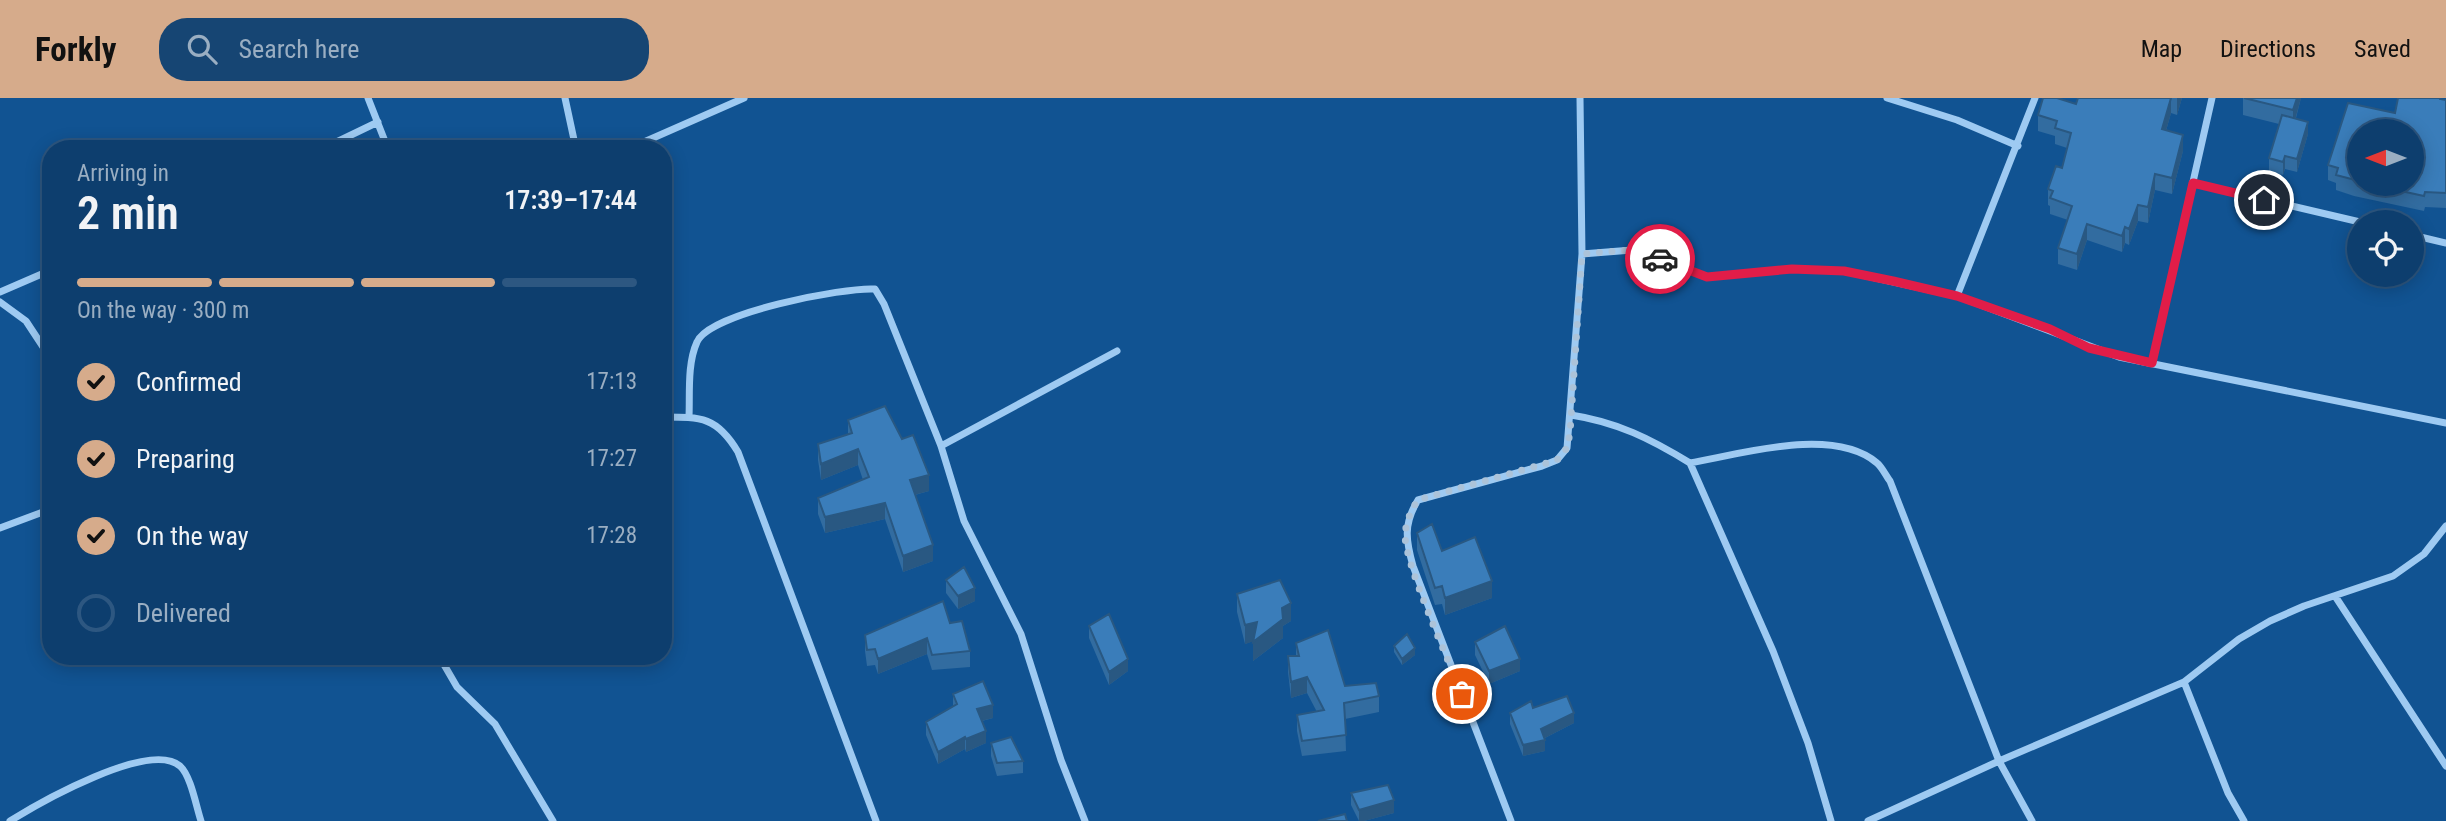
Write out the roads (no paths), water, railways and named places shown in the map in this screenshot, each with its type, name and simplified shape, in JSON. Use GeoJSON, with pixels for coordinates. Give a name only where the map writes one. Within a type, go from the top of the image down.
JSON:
{"type":"FeatureCollection","features":[{"type":"Feature","properties":{"kind":"street"},"geometry":{"type":"LineString","coordinates":[[368,98],[385,140]]}},
{"type":"Feature","properties":{"kind":"street"},"geometry":{"type":"LineString","coordinates":[[565,98],[574,140]]}},
{"type":"Feature","properties":{"kind":"street"},"geometry":{"type":"LineString","coordinates":[[648,140],[744,98]]}},
{"type":"Feature","properties":{"kind":"street"},"geometry":{"type":"LineString","coordinates":[[1511,821],[1413,566],[1405,538],[1408,515],[1418,500],[1557,460],[1567,448],[1582,254],[1580,98]]}},
{"type":"Feature","properties":{"kind":"street"},"geometry":{"type":"LineString","coordinates":[[1887,98],[1957,120],[2018,146]]}},
{"type":"Feature","properties":{"kind":"street"},"geometry":{"type":"LineString","coordinates":[[1957,296],[2035,98]]}},
{"type":"Feature","properties":{"kind":"street"},"geometry":{"type":"LineString","coordinates":[[2152,363],[2212,98]]}},
{"type":"Feature","properties":{"kind":"street"},"geometry":{"type":"LineString","coordinates":[[341,140],[378,122]]}},
{"type":"Feature","properties":{"kind":"street"},"geometry":{"type":"LineString","coordinates":[[2193,183],[2347,219]]}},
{"type":"Feature","properties":{"kind":"street"},"geometry":{"type":"LineString","coordinates":[[2424,237],[2446,243]]}},
{"type":"Feature","properties":{"kind":"street"},"geometry":{"type":"LineString","coordinates":[[1582,254],[1632,250],[1707,277],[1792,269],[1844,271],[1957,296],[2050,329],[2089,348],[2446,423]]}},
{"type":"Feature","properties":{"kind":"street"},"geometry":{"type":"LineString","coordinates":[[0,292],[42,274]]}},
{"type":"Feature","properties":{"kind":"street"},"geometry":{"type":"LineString","coordinates":[[689,417],[697,340],[713,327],[773,304],[858,288],[875,289],[884,304],[941,446],[964,521],[1021,634],[1061,760],[1085,821]]}},
{"type":"Feature","properties":{"kind":"street"},"geometry":{"type":"LineString","coordinates":[[0,302],[26,321],[42,345]]}},
{"type":"Feature","properties":{"kind":"street"},"geometry":{"type":"LineString","coordinates":[[941,446],[1117,351]]}},
{"type":"Feature","properties":{"kind":"street"},"geometry":{"type":"LineString","coordinates":[[1571,415],[1604,420],[1645,436],[1690,463],[1773,651],[1808,743],[1831,821]]}},
{"type":"Feature","properties":{"kind":"street"},"geometry":{"type":"LineString","coordinates":[[672,417],[707,419],[726,431],[738,452],[876,821]]}},
{"type":"Feature","properties":{"kind":"street"},"geometry":{"type":"LineString","coordinates":[[1690,463],[1797,445],[1848,448],[1878,463],[1890,481],[1998,761],[2032,821]]}},
{"type":"Feature","properties":{"kind":"street"},"geometry":{"type":"LineString","coordinates":[[0,528],[42,512]]}},
{"type":"Feature","properties":{"kind":"street"},"geometry":{"type":"LineString","coordinates":[[1868,821],[1998,761],[2184,682],[2239,639],[2270,621],[2393,576],[2424,554],[2446,526]]}},
{"type":"Feature","properties":{"kind":"street"},"geometry":{"type":"LineString","coordinates":[[2335,596],[2446,766]]}},
{"type":"Feature","properties":{"kind":"street"},"geometry":{"type":"LineString","coordinates":[[444,665],[457,687],[495,724],[553,821]]}},
{"type":"Feature","properties":{"kind":"street"},"geometry":{"type":"LineString","coordinates":[[2184,682],[2228,793],[2244,821]]}},
{"type":"Feature","properties":{"kind":"street"},"geometry":{"type":"LineString","coordinates":[[10,821],[53,794],[132,764],[172,760],[183,768],[201,821]]}}]}
